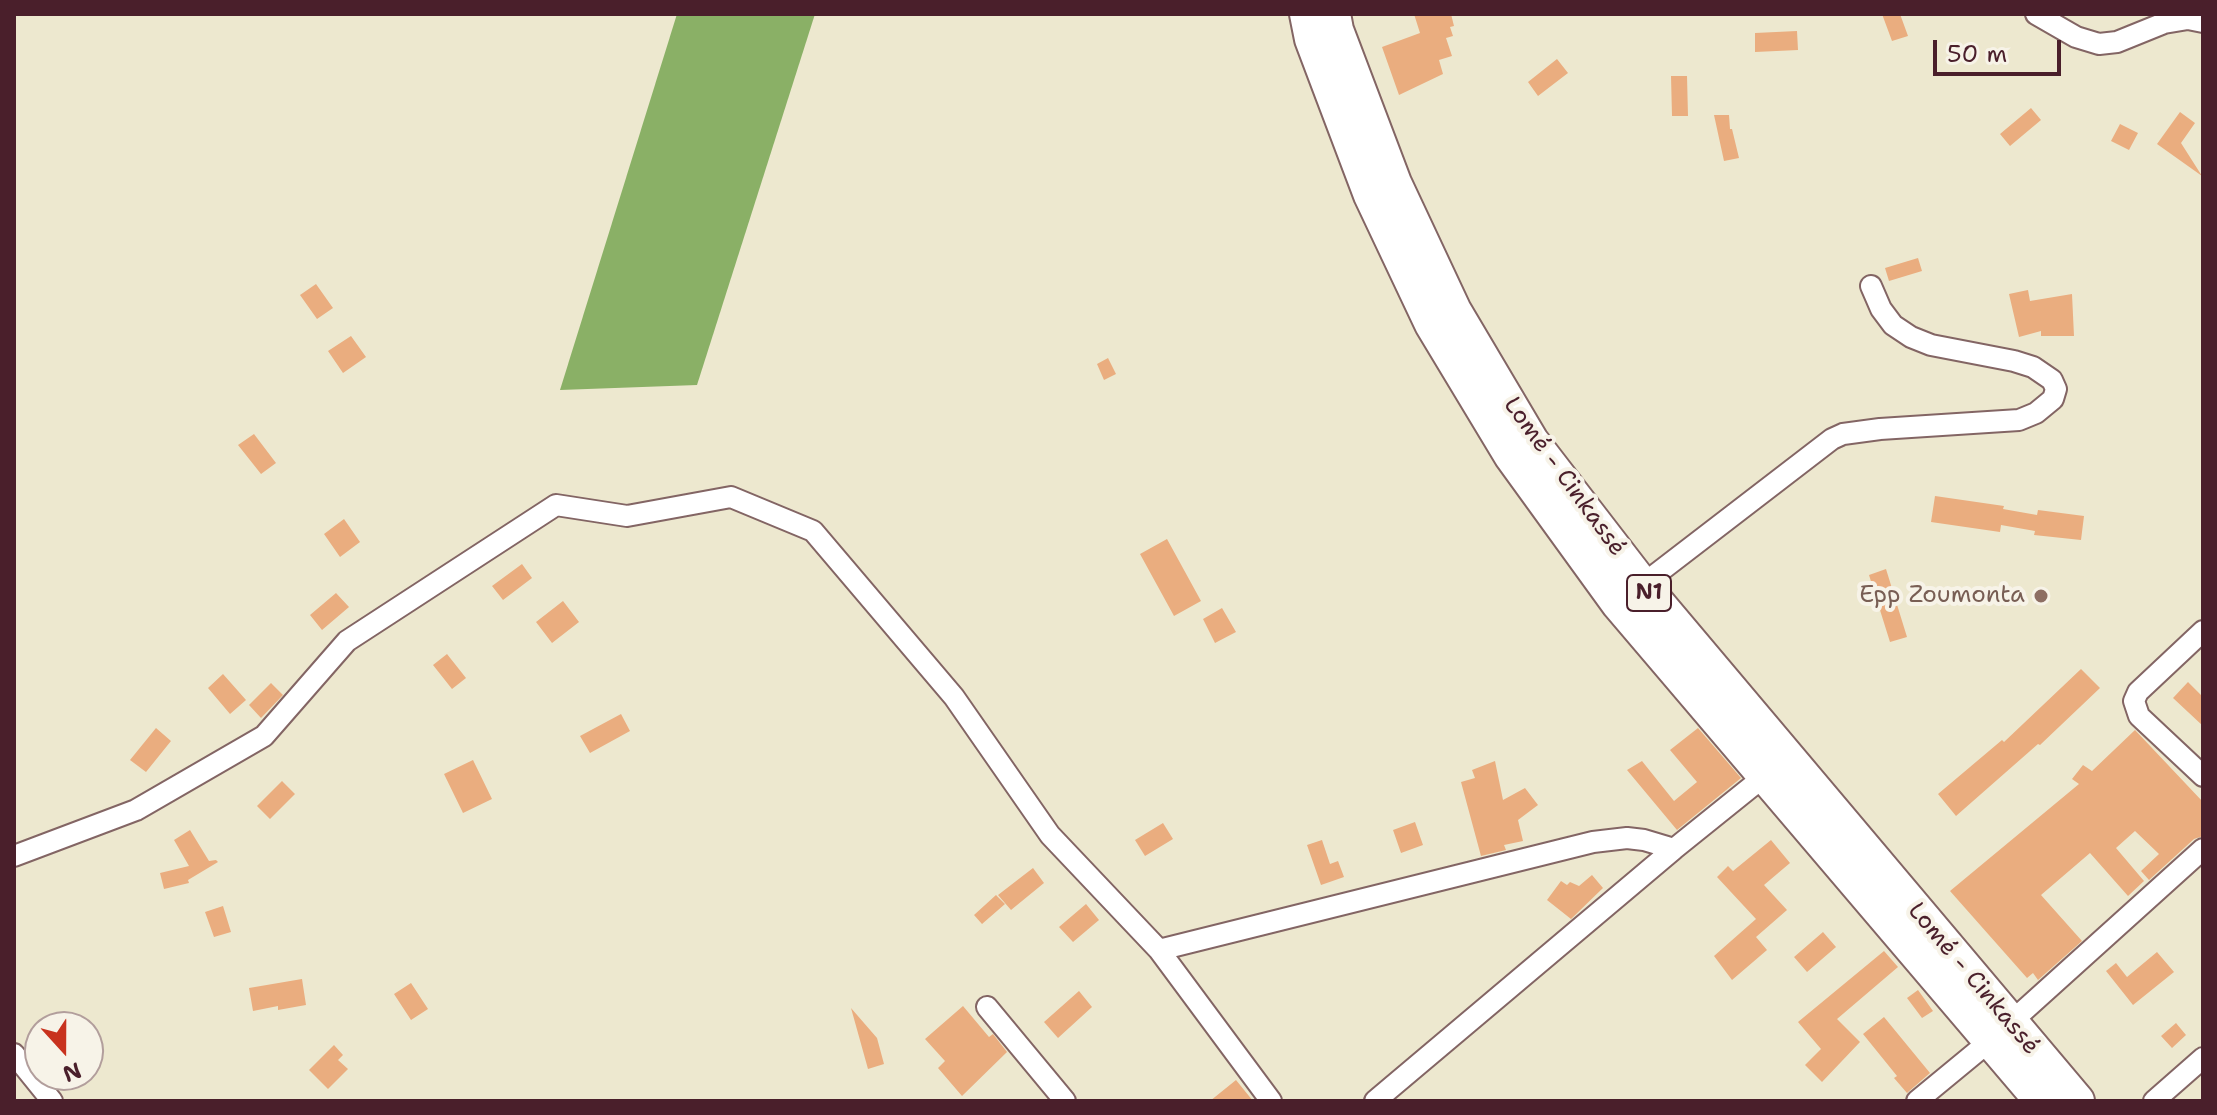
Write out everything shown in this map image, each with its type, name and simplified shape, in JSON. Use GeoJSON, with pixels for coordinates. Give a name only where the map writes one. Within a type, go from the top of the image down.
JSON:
{"type":"FeatureCollection","features":[{"type":"Feature","properties":{"kind":"highway","name":"Lomé - Cinkassé"},"geometry":{"type":"LineString","coordinates":[[1322,24],[1454,311],[1531,441],[1869,875],[2000,1032],[2077,1101]]}},
{"type":"Feature","properties":{"kind":"highway","name":"Lomé - Cinkassé"},"geometry":{"type":"LineString","coordinates":[[1322,24],[1371,195],[1432,324],[1511,455],[1619,604],[1766,775],[1869,875]]}},
{"type":"Feature","properties":{"kind":"highway","name":"Lomé - Cinkassé"},"geometry":{"type":"LineString","coordinates":[[2000,1032],[2042,1101]]}},
{"type":"Feature","properties":{"kind":"street"},"geometry":{"type":"LineString","coordinates":[[2036,14],[2076,37],[2099,44],[2117,42],[2164,23],[2188,19],[2203,22]]}},
{"type":"Feature","properties":{"kind":"street"},"geometry":{"type":"LineString","coordinates":[[1642,585],[1832,439],[1843,434],[2019,420],[2036,413],[2053,399],[2056,389],[2052,380],[2033,367],[1931,345],[1911,337],[1893,325],[1881,309],[1871,286]]}},
{"type":"Feature","properties":{"kind":"street"},"geometry":{"type":"LineString","coordinates":[[14,856],[136,810],[264,736],[347,641],[556,505],[627,516],[731,497],[813,531],[954,697],[1050,835],[1159,950],[1271,1101]]}},
{"type":"Feature","properties":{"kind":"street"},"geometry":{"type":"LineString","coordinates":[[2203,631],[2138,692],[2134,701],[2139,716],[2203,776]]}},
{"type":"Feature","properties":{"kind":"street"},"geometry":{"type":"LineString","coordinates":[[1375,1101],[1766,775]]}},
{"type":"Feature","properties":{"kind":"street"},"geometry":{"type":"LineString","coordinates":[[1159,950],[1593,842],[1627,838],[1674,849]]}},
{"type":"Feature","properties":{"kind":"street"},"geometry":{"type":"LineString","coordinates":[[1917,1101],[2000,1032],[2203,849]]}},
{"type":"Feature","properties":{"kind":"street"},"geometry":{"type":"LineString","coordinates":[[987,1007],[1065,1101]]}},
{"type":"Feature","properties":{"kind":"street"},"geometry":{"type":"LineString","coordinates":[[14,1054],[52,1101]]}},
{"type":"Feature","properties":{"kind":"street"},"geometry":{"type":"LineString","coordinates":[[2154,1101],[2203,1058]]}},
{"type":"Feature","properties":{"kind":"green space"},"geometry":{"type":"Polygon","coordinates":[[[677,14],[815,14],[697,385],[560,390],[677,14]]]}},
{"type":"Feature","properties":{"kind":"building"},"geometry":{"type":"Polygon","coordinates":[[[1414,14],[1451,14],[1453,36],[1446,38],[1452,56],[1439,60],[1443,74],[1399,95],[1382,47],[1420,33],[1414,14]]]}},
{"type":"Feature","properties":{"kind":"building"},"geometry":{"type":"Polygon","coordinates":[[[1882,14],[1900,14],[1908,36],[1892,41],[1882,14]]]}},
{"type":"Feature","properties":{"kind":"building"},"geometry":{"type":"Polygon","coordinates":[[[1797,31],[1798,50],[1755,52],[1755,33],[1797,31]]]}},
{"type":"Feature","properties":{"kind":"building"},"geometry":{"type":"Polygon","coordinates":[[[1557,59],[1568,73],[1538,96],[1528,82],[1557,59]]]}},
{"type":"Feature","properties":{"kind":"building"},"geometry":{"type":"Polygon","coordinates":[[[1671,76],[1687,76],[1688,116],[1672,116],[1671,76]]]}},
{"type":"Feature","properties":{"kind":"building"},"geometry":{"type":"Polygon","coordinates":[[[2031,108],[2041,120],[2010,146],[2000,134],[2031,108]]]}},
{"type":"Feature","properties":{"kind":"building"},"geometry":{"type":"Polygon","coordinates":[[[2180,112],[2195,123],[2181,143],[2202,176],[2157,144],[2180,112]]]}},
{"type":"Feature","properties":{"kind":"building"},"geometry":{"type":"Polygon","coordinates":[[[1714,115],[1729,115],[1739,158],[1724,161],[1714,115]]]}},
{"type":"Feature","properties":{"kind":"building"},"geometry":{"type":"Polygon","coordinates":[[[2120,124],[2138,133],[2129,150],[2111,141],[2120,124]]]}},
{"type":"Feature","properties":{"kind":"building"},"geometry":{"type":"Polygon","coordinates":[[[1918,258],[1922,271],[1889,281],[1885,268],[1918,258]]]}},
{"type":"Feature","properties":{"kind":"building"},"geometry":{"type":"Polygon","coordinates":[[[316,284],[333,308],[317,319],[300,295],[316,284]]]}},
{"type":"Feature","properties":{"kind":"building"},"geometry":{"type":"Polygon","coordinates":[[[2028,290],[2030,301],[2072,294],[2074,336],[2041,336],[2041,331],[2019,337],[2009,294],[2028,290]]]}},
{"type":"Feature","properties":{"kind":"building"},"geometry":{"type":"Polygon","coordinates":[[[351,336],[366,357],[343,373],[328,351],[351,336]]]}},
{"type":"Feature","properties":{"kind":"building"},"geometry":{"type":"Polygon","coordinates":[[[1108,358],[1116,374],[1104,380],[1097,364],[1108,358]]]}},
{"type":"Feature","properties":{"kind":"building"},"geometry":{"type":"Polygon","coordinates":[[[254,434],[276,463],[261,474],[238,445],[254,434]]]}},
{"type":"Feature","properties":{"kind":"building"},"geometry":{"type":"Polygon","coordinates":[[[1935,496],[2004,506],[2003,509],[2037,515],[2038,510],[2084,516],[2081,540],[2034,535],[2035,531],[2001,525],[2000,532],[1931,522],[1935,496]]]}},
{"type":"Feature","properties":{"kind":"building"},"geometry":{"type":"Polygon","coordinates":[[[344,519],[360,542],[340,557],[324,534],[344,519]]]}},
{"type":"Feature","properties":{"kind":"building"},"geometry":{"type":"Polygon","coordinates":[[[1167,539],[1201,601],[1174,616],[1140,554],[1167,539]]]}},
{"type":"Feature","properties":{"kind":"building"},"geometry":{"type":"Polygon","coordinates":[[[522,564],[532,578],[503,600],[492,586],[522,564]]]}},
{"type":"Feature","properties":{"kind":"building"},"geometry":{"type":"Polygon","coordinates":[[[1886,569],[1907,637],[1890,642],[1869,575],[1886,569]]]}},
{"type":"Feature","properties":{"kind":"building"},"geometry":{"type":"Polygon","coordinates":[[[336,593],[349,607],[322,630],[310,615],[336,593]]]}},
{"type":"Feature","properties":{"kind":"building"},"geometry":{"type":"Polygon","coordinates":[[[563,601],[579,622],[552,643],[536,622],[563,601]]]}},
{"type":"Feature","properties":{"kind":"building"},"geometry":{"type":"Polygon","coordinates":[[[1222,608],[1236,632],[1215,643],[1203,619],[1222,608]]]}},
{"type":"Feature","properties":{"kind":"building"},"geometry":{"type":"Polygon","coordinates":[[[447,654],[466,678],[452,689],[433,665],[447,654]]]}},
{"type":"Feature","properties":{"kind":"building"},"geometry":{"type":"Polygon","coordinates":[[[2081,669],[2100,688],[2040,745],[1956,816],[1938,794],[2002,740],[2004,742],[2081,669]]]}},
{"type":"Feature","properties":{"kind":"building"},"geometry":{"type":"Polygon","coordinates":[[[223,674],[246,700],[230,714],[208,688],[223,674]]]}},
{"type":"Feature","properties":{"kind":"building"},"geometry":{"type":"Polygon","coordinates":[[[2188,682],[2203,697],[2203,726],[2173,698],[2188,682]]]}},
{"type":"Feature","properties":{"kind":"building"},"geometry":{"type":"Polygon","coordinates":[[[271,683],[283,695],[261,718],[249,705],[271,683]]]}},
{"type":"Feature","properties":{"kind":"building"},"geometry":{"type":"Polygon","coordinates":[[[621,714],[630,731],[590,753],[580,736],[621,714]]]}},
{"type":"Feature","properties":{"kind":"building"},"geometry":{"type":"Polygon","coordinates":[[[156,728],[171,741],[146,772],[130,760],[156,728]]]}},
{"type":"Feature","properties":{"kind":"building"},"geometry":{"type":"Polygon","coordinates":[[[1698,728],[1741,778],[1677,830],[1627,770],[1642,761],[1674,801],[1697,782],[1670,750],[1698,728]]]}},
{"type":"Feature","properties":{"kind":"building"},"geometry":{"type":"Polygon","coordinates":[[[2135,730],[2203,802],[2203,836],[2194,839],[2149,880],[2141,871],[2159,854],[2135,831],[2116,848],[2144,881],[2128,896],[2090,853],[2041,895],[2082,941],[2038,980],[2033,973],[2027,978],[1950,891],[2079,784],[2072,779],[2083,765],[2092,771],[2135,730]]]}},
{"type":"Feature","properties":{"kind":"building"},"geometry":{"type":"Polygon","coordinates":[[[473,760],[492,799],[463,813],[444,774],[473,760]]]}},
{"type":"Feature","properties":{"kind":"building"},"geometry":{"type":"Polygon","coordinates":[[[1495,761],[1503,800],[1525,788],[1538,805],[1518,820],[1523,841],[1504,845],[1506,850],[1481,856],[1461,782],[1475,778],[1472,770],[1495,761]]]}},
{"type":"Feature","properties":{"kind":"building"},"geometry":{"type":"Polygon","coordinates":[[[282,781],[295,794],[270,819],[257,806],[282,781]]]}},
{"type":"Feature","properties":{"kind":"building"},"geometry":{"type":"Polygon","coordinates":[[[1415,822],[1423,845],[1401,853],[1393,830],[1415,822]]]}},
{"type":"Feature","properties":{"kind":"building"},"geometry":{"type":"Polygon","coordinates":[[[1163,823],[1173,839],[1145,856],[1135,840],[1163,823]]]}},
{"type":"Feature","properties":{"kind":"building"},"geometry":{"type":"Polygon","coordinates":[[[190,830],[209,861],[218,862],[188,880],[189,883],[164,889],[160,873],[189,866],[174,840],[190,830]]]}},
{"type":"Feature","properties":{"kind":"building"},"geometry":{"type":"Polygon","coordinates":[[[1322,840],[1330,864],[1338,861],[1344,877],[1321,885],[1307,845],[1322,840]]]}},
{"type":"Feature","properties":{"kind":"building"},"geometry":{"type":"Polygon","coordinates":[[[1771,840],[1790,863],[1764,885],[1787,910],[1756,937],[1767,950],[1732,980],[1714,956],[1756,919],[1717,877],[1728,866],[1733,871],[1771,840]]]}},
{"type":"Feature","properties":{"kind":"building"},"geometry":{"type":"Polygon","coordinates":[[[1033,868],[1044,883],[1011,910],[998,895],[1033,868]]]}},
{"type":"Feature","properties":{"kind":"building"},"geometry":{"type":"Polygon","coordinates":[[[1592,875],[1603,888],[1571,919],[1547,900],[1561,881],[1579,886],[1592,875]]]}},
{"type":"Feature","properties":{"kind":"building"},"geometry":{"type":"Polygon","coordinates":[[[996,895],[1005,904],[982,924],[974,915],[996,895]]]}},
{"type":"Feature","properties":{"kind":"building"},"geometry":{"type":"Polygon","coordinates":[[[1086,904],[1099,920],[1073,942],[1059,927],[1086,904]]]}},
{"type":"Feature","properties":{"kind":"building"},"geometry":{"type":"Polygon","coordinates":[[[223,906],[231,932],[214,937],[205,912],[223,906]]]}},
{"type":"Feature","properties":{"kind":"building"},"geometry":{"type":"Polygon","coordinates":[[[1823,932],[1836,947],[1807,972],[1794,957],[1823,932]]]}},
{"type":"Feature","properties":{"kind":"building"},"geometry":{"type":"Polygon","coordinates":[[[1884,951],[1898,967],[1837,1019],[1860,1042],[1822,1082],[1805,1065],[1821,1049],[1798,1022],[1884,951]]]}},
{"type":"Feature","properties":{"kind":"building"},"geometry":{"type":"Polygon","coordinates":[[[2157,952],[2174,972],[2133,1005],[2106,971],[2116,963],[2127,977],[2157,952]]]}},
{"type":"Feature","properties":{"kind":"building"},"geometry":{"type":"Polygon","coordinates":[[[302,979],[306,1005],[253,1011],[249,988],[302,979]]]}},
{"type":"Feature","properties":{"kind":"building"},"geometry":{"type":"Polygon","coordinates":[[[411,983],[428,1009],[411,1020],[394,994],[411,983]]]}},
{"type":"Feature","properties":{"kind":"building"},"geometry":{"type":"Polygon","coordinates":[[[1918,990],[1933,1011],[1922,1018],[1907,998],[1918,990]]]}},
{"type":"Feature","properties":{"kind":"building"},"geometry":{"type":"Polygon","coordinates":[[[1079,991],[1092,1007],[1058,1038],[1044,1022],[1079,991]]]}},
{"type":"Feature","properties":{"kind":"building"},"geometry":{"type":"Polygon","coordinates":[[[963,1006],[989,1037],[993,1034],[1007,1052],[962,1096],[938,1068],[945,1061],[925,1039],[963,1006]]]}},
{"type":"Feature","properties":{"kind":"building"},"geometry":{"type":"Polygon","coordinates":[[[851,1008],[877,1038],[884,1064],[868,1069],[851,1008]]]}},
{"type":"Feature","properties":{"kind":"building"},"geometry":{"type":"Polygon","coordinates":[[[1884,1017],[1930,1073],[1907,1093],[1863,1034],[1884,1017]]]}},
{"type":"Feature","properties":{"kind":"building"},"geometry":{"type":"Polygon","coordinates":[[[2176,1023],[2186,1035],[2172,1048],[2161,1036],[2176,1023]]]}},
{"type":"Feature","properties":{"kind":"building"},"geometry":{"type":"Polygon","coordinates":[[[334,1045],[343,1055],[338,1060],[348,1069],[328,1089],[309,1070],[334,1045]]]}},
{"type":"Feature","properties":{"kind":"building"},"geometry":{"type":"Polygon","coordinates":[[[1236,1080],[1253,1101],[1210,1101],[1236,1080]]]}},
{"type":"Feature","properties":{"kind":"place","name":"Epp Zoumonta"},"geometry":{"type":"Point","coordinates":[2041,596]}}]}
